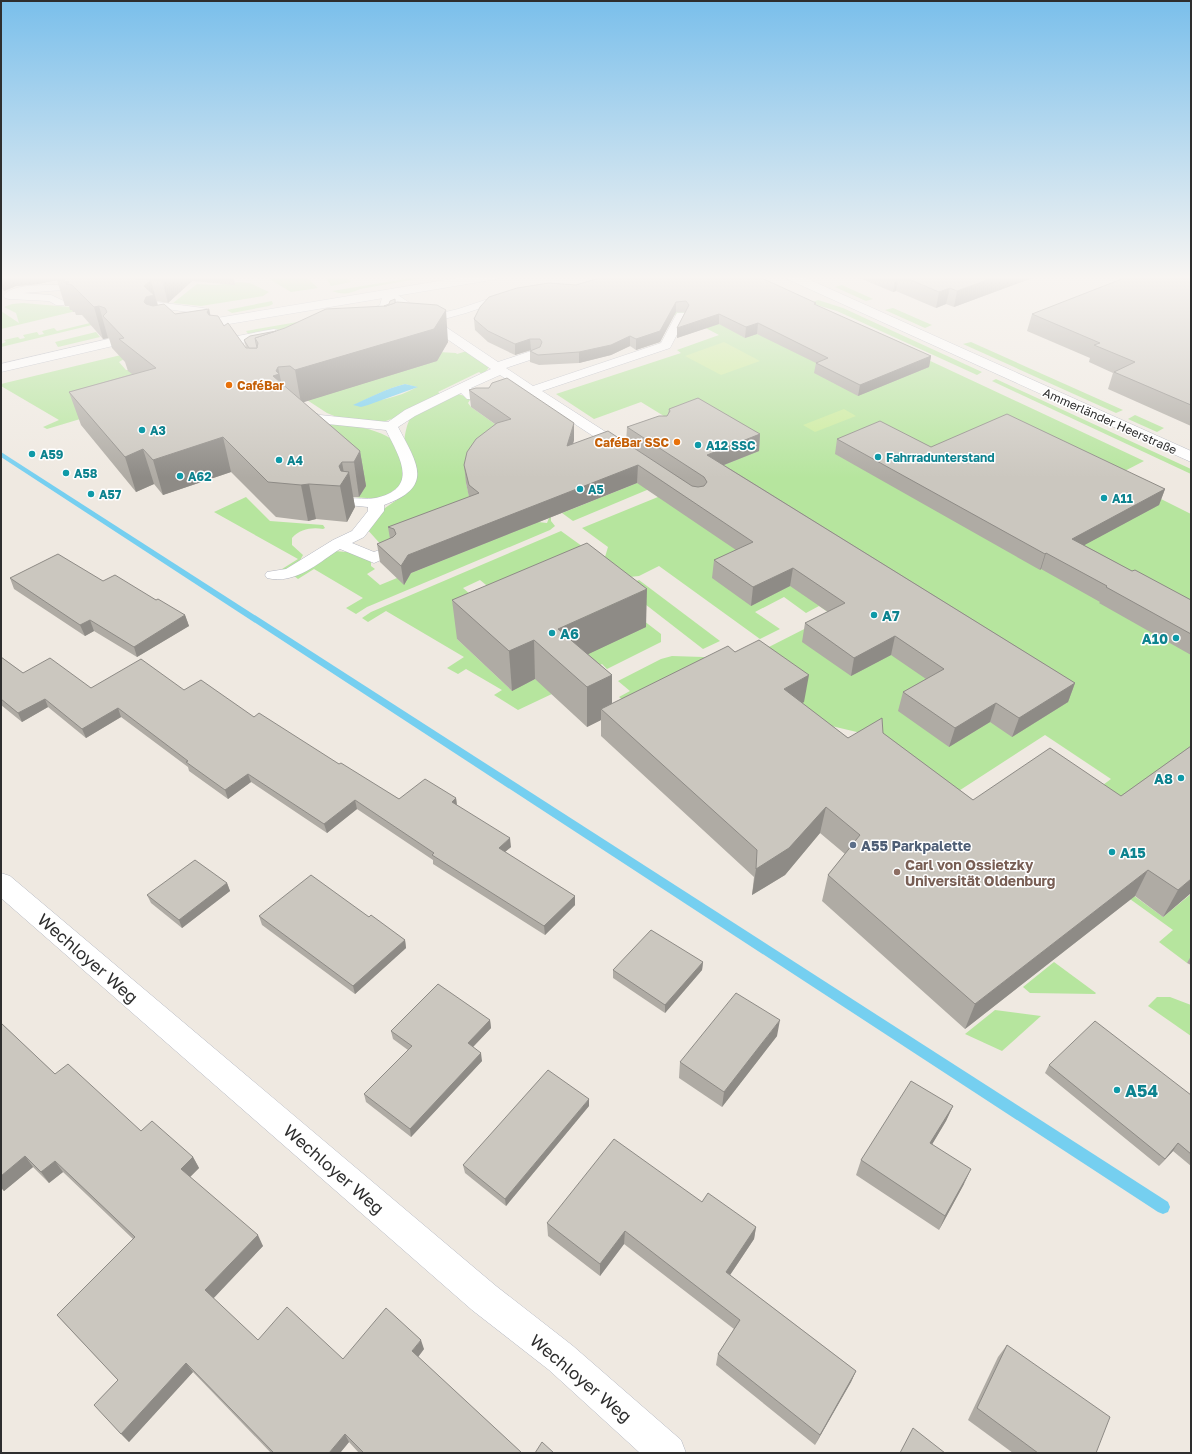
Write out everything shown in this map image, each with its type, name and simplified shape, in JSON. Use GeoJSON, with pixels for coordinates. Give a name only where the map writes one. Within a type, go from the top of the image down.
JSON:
{"type":"FeatureCollection","features":[{"type":"Feature","properties":{"kind":"street"},"geometry":{"type":"LineString","coordinates":[[1,368],[108,343]]}},
{"type":"Feature","properties":{"kind":"street"},"geometry":{"type":"LineString","coordinates":[[231,343],[239,351]]}},
{"type":"Feature","properties":{"kind":"street"},"geometry":{"type":"LineString","coordinates":[[459,343],[498,369],[620,441],[632,456]]}},
{"type":"Feature","properties":{"kind":"street"},"geometry":{"type":"LineString","coordinates":[[533,390],[666,345],[667,343]]}},
{"type":"Feature","properties":{"kind":"street","name":"Ammerländer Heerstraße"},"geometry":{"type":"LineString","coordinates":[[939,343],[1191,457]]}},
{"type":"Feature","properties":{"kind":"street"},"geometry":{"type":"LineString","coordinates":[[291,404],[300,412],[318,419],[391,426],[410,413],[498,369],[535,354]]}},
{"type":"Feature","properties":{"kind":"street"},"geometry":{"type":"LineString","coordinates":[[462,387],[475,400],[485,400]]}},
{"type":"Feature","properties":{"kind":"street"},"geometry":{"type":"LineString","coordinates":[[353,502],[376,503],[399,494],[408,484],[411,474],[410,464],[406,452],[396,438],[391,426]]}},
{"type":"Feature","properties":{"kind":"street"},"geometry":{"type":"LineString","coordinates":[[272,575],[290,574],[339,543],[358,534],[376,510],[376,503]]}},
{"type":"Feature","properties":{"kind":"street"},"geometry":{"type":"LineString","coordinates":[[339,543],[374,558],[389,551]]}},
{"type":"Feature","properties":{"kind":"street","name":"Wechloyer Weg"},"geometry":{"type":"LineString","coordinates":[[1,883],[478,1293],[561,1358],[668,1453]]}},
{"type":"Feature","properties":{"kind":"green space"},"geometry":{"type":"Polygon","coordinates":[[[4,343],[18,343],[1,347],[1,344],[4,343]]]}},
{"type":"Feature","properties":{"kind":"green space"},"geometry":{"type":"Polygon","coordinates":[[[56,343],[75,343],[58,347],[56,343]]]}},
{"type":"Feature","properties":{"kind":"green space"},"geometry":{"type":"Polygon","coordinates":[[[697,343],[892,343],[1144,461],[1115,476],[1191,514],[1191,872],[1088,796],[1111,779],[1045,735],[954,794],[878,737],[823,724],[753,655],[822,620],[844,623],[819,606],[806,613],[784,597],[755,612],[780,629],[760,639],[659,566],[639,576],[610,579],[605,557],[608,547],[582,528],[680,488],[696,476],[758,451],[672,421],[641,402],[594,419],[556,394],[681,353],[677,350],[697,343]]]}},
{"type":"Feature","properties":{"kind":"green space"},"geometry":{"type":"Polygon","coordinates":[[[722,343],[726,343],[760,361],[721,375],[685,356],[722,343]]]}},
{"type":"Feature","properties":{"kind":"green space"},"geometry":{"type":"Polygon","coordinates":[[[907,343],[919,343],[982,372],[977,375],[907,343]]]}},
{"type":"Feature","properties":{"kind":"green space"},"geometry":{"type":"Polygon","coordinates":[[[973,343],[1123,410],[1116,413],[963,344],[973,343]]]}},
{"type":"Feature","properties":{"kind":"green space"},"geometry":{"type":"Polygon","coordinates":[[[467,351],[490,366],[483,375],[479,372],[438,392],[442,395],[383,422],[339,418],[327,413],[307,400],[439,352],[457,354],[467,351]],[[405,384],[398,386],[354,405],[395,396],[417,387],[405,384]]]}},
{"type":"Feature","properties":{"kind":"green space"},"geometry":{"type":"Polygon","coordinates":[[[121,355],[124,359],[119,362],[126,370],[130,370],[160,395],[47,429],[43,427],[59,420],[1,386],[1,384],[121,355]]]}},
{"type":"Feature","properties":{"kind":"green space"},"geometry":{"type":"Polygon","coordinates":[[[996,379],[1191,469],[1191,474],[992,381],[996,379]]]}},
{"type":"Feature","properties":{"kind":"green space"},"geometry":{"type":"Polygon","coordinates":[[[458,394],[468,397],[470,400],[468,403],[471,407],[513,437],[466,483],[469,496],[479,509],[384,548],[366,528],[385,508],[404,495],[404,444],[405,433],[411,417],[458,394]]]}},
{"type":"Feature","properties":{"kind":"green space"},"geometry":{"type":"Polygon","coordinates":[[[844,409],[856,416],[815,432],[803,425],[844,409]]]}},
{"type":"Feature","properties":{"kind":"green space"},"geometry":{"type":"Polygon","coordinates":[[[1135,415],[1164,428],[1157,432],[1128,419],[1135,415]]]}},
{"type":"Feature","properties":{"kind":"green space"},"geometry":{"type":"Polygon","coordinates":[[[317,424],[339,424],[365,428],[378,432],[389,438],[398,445],[404,454],[404,482],[392,492],[382,497],[355,497],[362,486],[317,424]]]}},
{"type":"Feature","properties":{"kind":"green space"},"geometry":{"type":"Polygon","coordinates":[[[666,482],[573,521],[562,513],[637,483],[666,482]]]}},
{"type":"Feature","properties":{"kind":"green space"},"geometry":{"type":"Polygon","coordinates":[[[246,497],[270,521],[323,525],[325,528],[323,529],[306,529],[292,538],[292,545],[303,555],[296,568],[287,572],[282,569],[298,559],[214,512],[246,497]]]}},
{"type":"Feature","properties":{"kind":"green space"},"geometry":{"type":"Polygon","coordinates":[[[551,517],[551,521],[555,526],[550,530],[367,607],[356,614],[346,608],[363,598],[314,569],[298,579],[293,575],[334,551],[347,552],[371,559],[371,566],[375,569],[367,574],[380,585],[397,578],[407,579],[411,573],[538,522],[547,523],[551,517]]]}},
{"type":"Feature","properties":{"kind":"green space"},"geometry":{"type":"Polygon","coordinates":[[[561,531],[586,549],[491,589],[480,580],[463,588],[477,600],[457,639],[511,690],[562,667],[573,684],[518,710],[494,695],[502,690],[466,669],[458,674],[447,668],[464,657],[386,611],[368,622],[362,618],[371,612],[561,531]]]}},
{"type":"Feature","properties":{"kind":"green space"},"geometry":{"type":"Polygon","coordinates":[[[639,580],[720,641],[703,649],[623,587],[639,580]]]}},
{"type":"Feature","properties":{"kind":"green space"},"geometry":{"type":"Polygon","coordinates":[[[592,581],[661,634],[661,642],[607,669],[602,664],[589,670],[576,660],[592,581]]]}},
{"type":"Feature","properties":{"kind":"green space"},"geometry":{"type":"Polygon","coordinates":[[[672,656],[703,657],[717,661],[641,715],[619,697],[630,691],[618,681],[661,659],[672,656]]]}},
{"type":"Feature","properties":{"kind":"green space"},"geometry":{"type":"Polygon","coordinates":[[[1118,884],[1163,917],[1191,894],[1191,959],[1187,963],[1159,942],[1173,930],[1116,889],[1118,884]]]}},
{"type":"Feature","properties":{"kind":"green space"},"geometry":{"type":"Polygon","coordinates":[[[1054,962],[1096,993],[1030,993],[1023,987],[1054,962]]]}},
{"type":"Feature","properties":{"kind":"green space"},"geometry":{"type":"Polygon","coordinates":[[[1157,997],[1170,997],[1191,1005],[1191,1036],[1148,1006],[1157,997]]]}},
{"type":"Feature","properties":{"kind":"green space"},"geometry":{"type":"Polygon","coordinates":[[[995,1010],[1041,1016],[1002,1051],[965,1034],[995,1010]]]}},
{"type":"Feature","properties":{"kind":"water"},"geometry":{"type":"Polygon","coordinates":[[[405,384],[418,387],[361,407],[353,405],[385,391],[405,384]]]}},
{"type":"Feature","properties":{"kind":"building"},"geometry":{"type":"Polygon","coordinates":[[[124,343],[242,343],[246,348],[257,348],[258,343],[387,343],[295,370],[290,366],[278,367],[276,371],[279,374],[273,376],[360,451],[354,462],[342,462],[339,466],[341,471],[349,472],[340,486],[268,482],[223,437],[153,460],[143,449],[125,457],[69,392],[156,368],[124,343]]]}},
{"type":"Feature","properties":{"kind":"building"},"geometry":{"type":"Polygon","coordinates":[[[246,343],[256,343],[257,348],[249,348],[246,343]]]}},
{"type":"Feature","properties":{"kind":"building"},"geometry":{"type":"Polygon","coordinates":[[[542,343],[616,343],[579,352],[538,355],[530,351],[540,347],[542,343]]]}},
{"type":"Feature","properties":{"kind":"building"},"geometry":{"type":"Polygon","coordinates":[[[798,343],[901,343],[931,356],[860,385],[816,363],[828,358],[798,343]]]}},
{"type":"Feature","properties":{"kind":"building"},"geometry":{"type":"Polygon","coordinates":[[[1100,343],[1191,343],[1191,405],[1114,372],[1135,362],[1094,345],[1100,343]]]}},
{"type":"Feature","properties":{"kind":"building"},"geometry":{"type":"Polygon","coordinates":[[[507,378],[574,423],[567,446],[608,431],[692,486],[698,487],[704,486],[707,482],[704,477],[627,427],[659,416],[667,416],[670,411],[669,409],[698,398],[760,434],[707,455],[1075,683],[1019,718],[996,703],[955,728],[903,692],[944,669],[895,636],[854,658],[805,623],[845,603],[793,568],[753,587],[714,560],[753,542],[638,465],[408,555],[401,566],[377,544],[393,537],[396,534],[394,529],[388,527],[479,493],[469,485],[464,465],[467,452],[476,439],[497,423],[511,419],[469,390],[476,388],[489,388],[492,383],[507,378]]]}},
{"type":"Feature","properties":{"kind":"building"},"geometry":{"type":"Polygon","coordinates":[[[1007,414],[1165,489],[1072,539],[1191,600],[1191,634],[1106,587],[1107,586],[1046,553],[1045,554],[837,439],[880,421],[931,447],[1007,414]]]}},
{"type":"Feature","properties":{"kind":"building"},"geometry":{"type":"Polygon","coordinates":[[[587,543],[647,589],[558,629],[612,675],[587,687],[534,640],[509,651],[452,600],[587,543]]]}},
{"type":"Feature","properties":{"kind":"building"},"geometry":{"type":"Polygon","coordinates":[[[58,554],[103,581],[115,575],[156,600],[158,599],[185,615],[134,647],[90,620],[80,625],[10,578],[58,554]]]}},
{"type":"Feature","properties":{"kind":"building"},"geometry":{"type":"Polygon","coordinates":[[[759,640],[809,675],[784,689],[848,738],[882,718],[883,733],[973,800],[1050,748],[1121,796],[1191,746],[1191,879],[1178,890],[1148,870],[975,1004],[828,875],[860,835],[826,807],[789,848],[756,869],[757,850],[601,709],[728,646],[735,652],[759,640]]]}},
{"type":"Feature","properties":{"kind":"building"},"geometry":{"type":"Polygon","coordinates":[[[1,657],[23,673],[50,658],[91,688],[141,659],[184,690],[201,680],[254,717],[259,713],[339,764],[341,763],[399,799],[425,779],[456,798],[452,802],[510,838],[499,848],[575,896],[544,926],[432,855],[434,853],[355,800],[324,824],[248,774],[225,790],[186,762],[188,761],[118,708],[82,729],[45,699],[18,713],[1,699],[1,657]]]}},
{"type":"Feature","properties":{"kind":"building"},"geometry":{"type":"Polygon","coordinates":[[[195,860],[227,883],[179,920],[147,895],[195,860]]]}},
{"type":"Feature","properties":{"kind":"building"},"geometry":{"type":"Polygon","coordinates":[[[311,875],[369,917],[371,915],[405,940],[353,986],[259,916],[311,875]]]}},
{"type":"Feature","properties":{"kind":"building"},"geometry":{"type":"Polygon","coordinates":[[[651,930],[703,962],[665,1005],[613,970],[651,930]]]}},
{"type":"Feature","properties":{"kind":"building"},"geometry":{"type":"Polygon","coordinates":[[[438,984],[490,1020],[468,1043],[481,1053],[410,1129],[364,1094],[412,1046],[391,1031],[438,984]]]}},
{"type":"Feature","properties":{"kind":"building"},"geometry":{"type":"Polygon","coordinates":[[[736,993],[780,1020],[724,1092],[680,1062],[736,993]]]}},
{"type":"Feature","properties":{"kind":"building","name":"A54"},"geometry":{"type":"Polygon","coordinates":[[[1095,1021],[1191,1095],[1191,1154],[1178,1143],[1165,1159],[1049,1065],[1095,1021]]]}},
{"type":"Feature","properties":{"kind":"building"},"geometry":{"type":"Polygon","coordinates":[[[1,1023],[55,1074],[68,1064],[141,1131],[152,1121],[193,1157],[181,1169],[258,1235],[205,1290],[258,1340],[287,1307],[343,1359],[386,1308],[421,1340],[412,1351],[522,1453],[364,1453],[345,1434],[329,1453],[274,1453],[186,1363],[121,1434],[94,1405],[118,1380],[57,1315],[135,1237],[55,1161],[41,1172],[25,1156],[1,1176],[1,1023]]]}},
{"type":"Feature","properties":{"kind":"building"},"geometry":{"type":"Polygon","coordinates":[[[548,1070],[589,1099],[505,1199],[463,1165],[548,1070]]]}},
{"type":"Feature","properties":{"kind":"building"},"geometry":{"type":"Polygon","coordinates":[[[911,1081],[953,1106],[930,1143],[971,1169],[945,1216],[861,1160],[911,1081]]]}},
{"type":"Feature","properties":{"kind":"building"},"geometry":{"type":"Polygon","coordinates":[[[614,1139],[702,1202],[708,1193],[756,1227],[726,1272],[856,1371],[820,1435],[718,1354],[740,1320],[625,1231],[600,1264],[547,1223],[614,1139]]]}},
{"type":"Feature","properties":{"kind":"building"},"geometry":{"type":"Polygon","coordinates":[[[1007,1345],[1110,1417],[1096,1453],[1038,1453],[977,1408],[1007,1345]]]}},
{"type":"Feature","properties":{"kind":"building"},"geometry":{"type":"Polygon","coordinates":[[[913,1428],[945,1453],[900,1453],[913,1428]]]}},
{"type":"Feature","properties":{"kind":"building"},"geometry":{"type":"Polygon","coordinates":[[[542,1442],[554,1453],[535,1453],[542,1442]]]}},
{"type":"Feature","properties":{"kind":"waterway"},"geometry":{"type":"LineString","coordinates":[[1,454],[1163,1207]]}},
{"type":"Feature","properties":{"kind":"place","name":"CaféBar"},"geometry":{"type":"Point","coordinates":[229,385]}},
{"type":"Feature","properties":{"kind":"place","name":"A3"},"geometry":{"type":"Point","coordinates":[142,430]}},
{"type":"Feature","properties":{"kind":"place","name":"CaféBar SSC"},"geometry":{"type":"Point","coordinates":[677,442]}},
{"type":"Feature","properties":{"kind":"place","name":"A12 SSC"},"geometry":{"type":"Point","coordinates":[698,445]}},
{"type":"Feature","properties":{"kind":"place","name":"A59"},"geometry":{"type":"Point","coordinates":[32,454]}},
{"type":"Feature","properties":{"kind":"place","name":"Fahrradunterstand"},"geometry":{"type":"Point","coordinates":[878,457]}},
{"type":"Feature","properties":{"kind":"place","name":"A4"},"geometry":{"type":"Point","coordinates":[279,460]}},
{"type":"Feature","properties":{"kind":"place","name":"A58"},"geometry":{"type":"Point","coordinates":[66,473]}},
{"type":"Feature","properties":{"kind":"place","name":"A62"},"geometry":{"type":"Point","coordinates":[180,476]}},
{"type":"Feature","properties":{"kind":"place","name":"A5"},"geometry":{"type":"Point","coordinates":[580,489]}},
{"type":"Feature","properties":{"kind":"place","name":"A57"},"geometry":{"type":"Point","coordinates":[91,494]}},
{"type":"Feature","properties":{"kind":"place","name":"A11"},"geometry":{"type":"Point","coordinates":[1104,498]}},
{"type":"Feature","properties":{"kind":"place","name":"A7"},"geometry":{"type":"Point","coordinates":[874,615]}},
{"type":"Feature","properties":{"kind":"place","name":"A6"},"geometry":{"type":"Point","coordinates":[552,633]}},
{"type":"Feature","properties":{"kind":"place","name":"A10"},"geometry":{"type":"Point","coordinates":[1176,638]}},
{"type":"Feature","properties":{"kind":"place","name":"A8"},"geometry":{"type":"Point","coordinates":[1181,778]}},
{"type":"Feature","properties":{"kind":"place","name":"A55 Parkpalette"},"geometry":{"type":"Point","coordinates":[853,845]}},
{"type":"Feature","properties":{"kind":"place","name":"A15"},"geometry":{"type":"Point","coordinates":[1112,852]}},
{"type":"Feature","properties":{"kind":"place","name":"Carl von Ossietzky Universität Oldenburg"},"geometry":{"type":"Point","coordinates":[897,872]}},
{"type":"Feature","properties":{"kind":"place","name":"A54"},"geometry":{"type":"Point","coordinates":[1117,1090]}}]}
